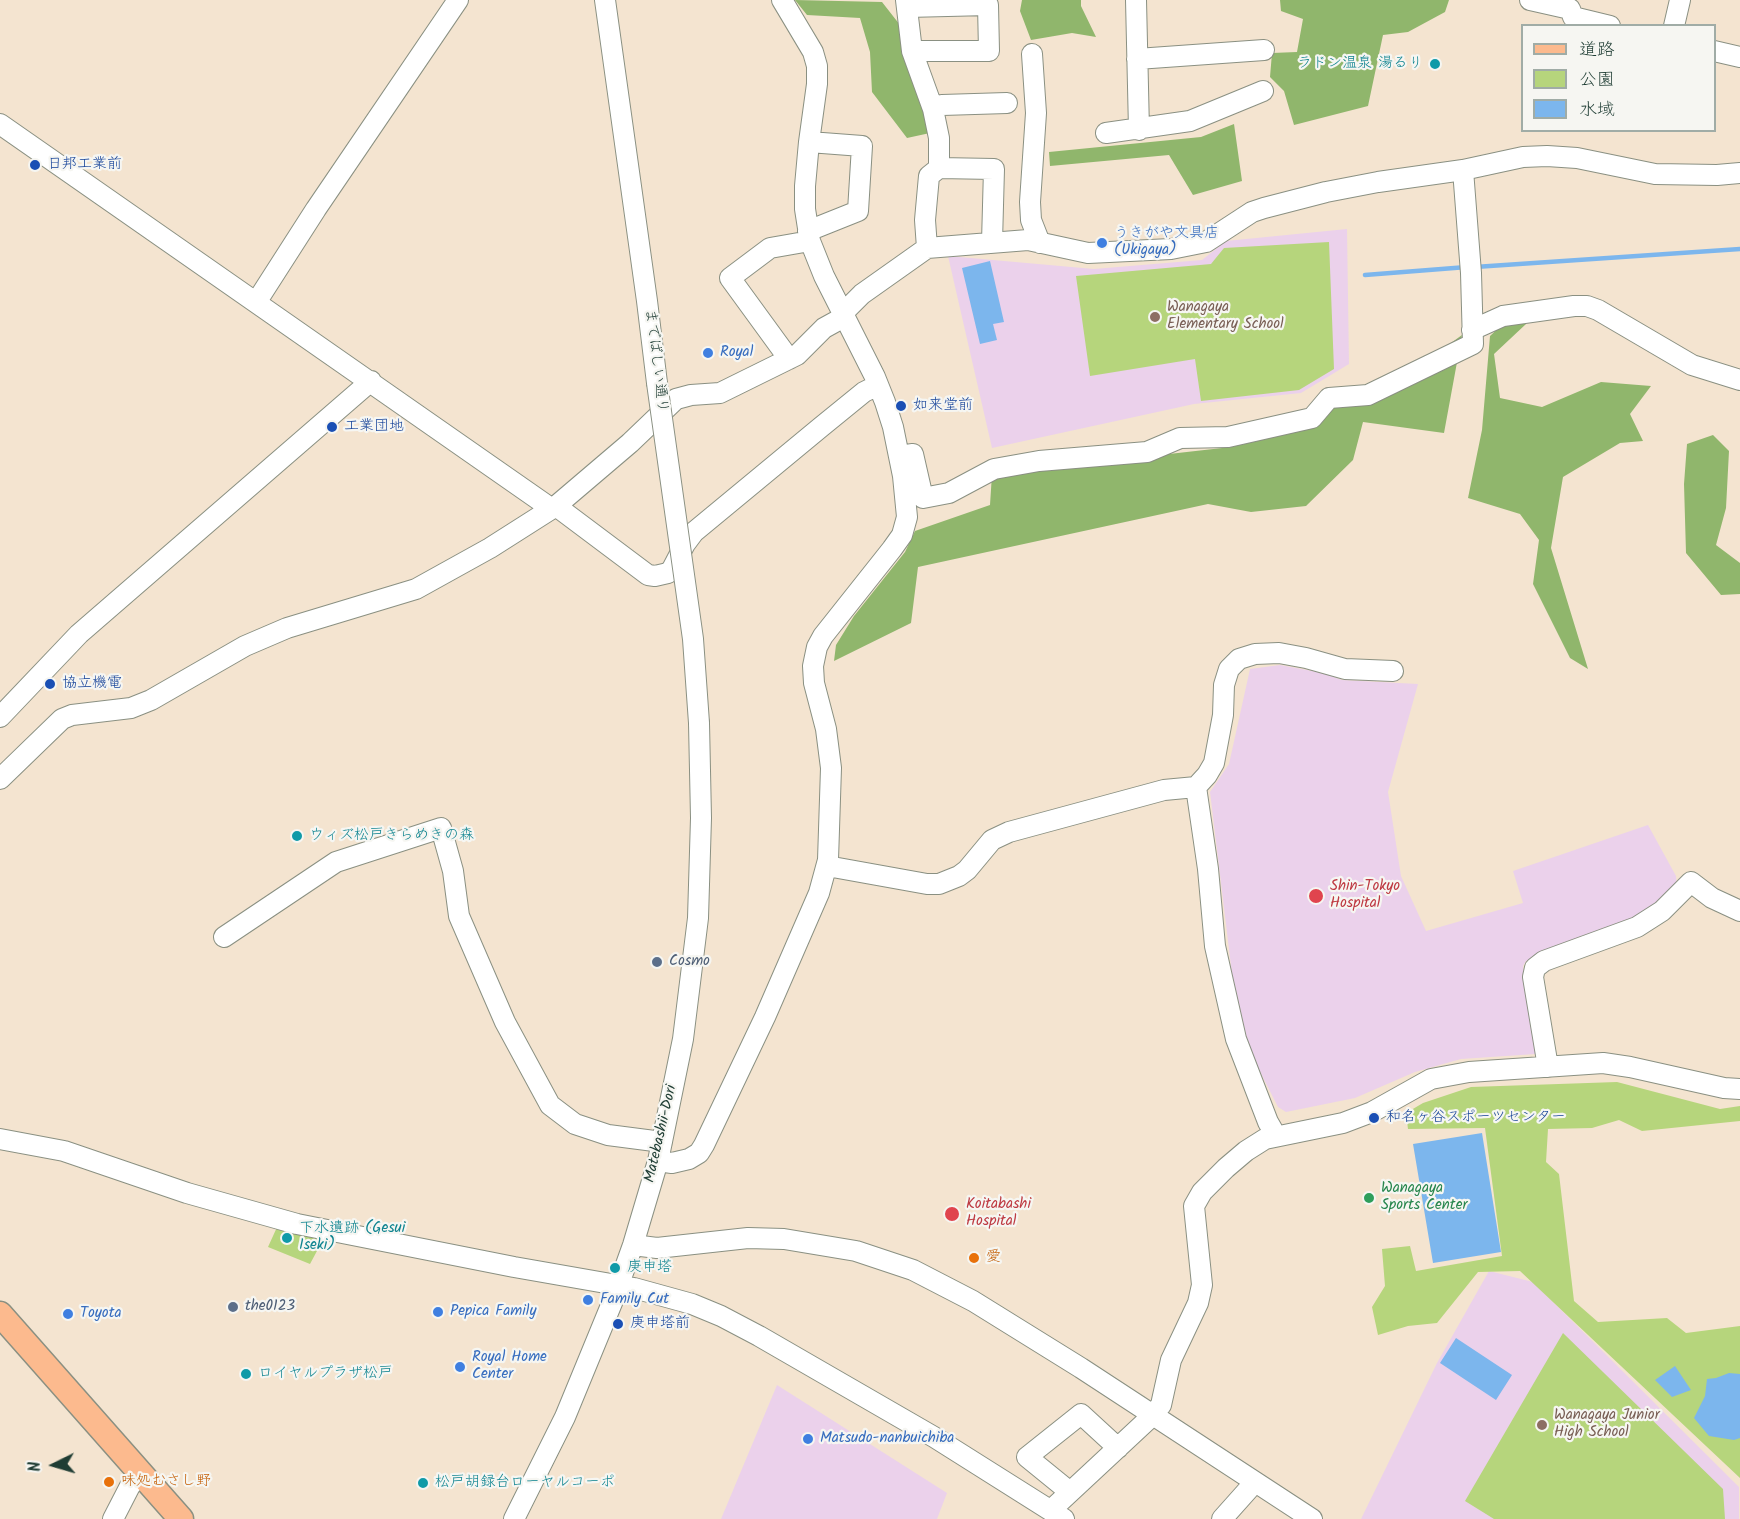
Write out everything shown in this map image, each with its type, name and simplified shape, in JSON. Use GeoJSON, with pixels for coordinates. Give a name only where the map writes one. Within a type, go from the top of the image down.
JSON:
{"type":"FeatureCollection","features":[{"type":"Feature","properties":{"kind":"main road"},"geometry":{"type":"LineString","coordinates":[[0,1314],[181,1519]]}},
{"type":"Feature","properties":{"kind":"street"},"geometry":{"type":"LineString","coordinates":[[257,302],[316,209],[458,0]]}},
{"type":"Feature","properties":{"kind":"street","name":"までばしい通り"},"geometry":{"type":"LineString","coordinates":[[605,0],[693,639],[699,723]]}},
{"type":"Feature","properties":{"kind":"street"},"geometry":{"type":"LineString","coordinates":[[224,937],[336,862],[441,828],[453,871],[459,915],[505,1022],[550,1105],[575,1124],[660,1151],[672,1163],[689,1159],[699,1153],[704,1145],[765,1017],[819,893],[827,866],[831,768],[826,729],[814,683],[813,666],[817,647],[823,636],[902,535],[906,517],[893,427],[878,385],[824,276],[809,236],[805,186],[817,66],[813,51],[782,0]]}},
{"type":"Feature","properties":{"kind":"street"},"geometry":{"type":"LineString","coordinates":[[1136,0],[1139,130]]}},
{"type":"Feature","properties":{"kind":"street"},"geometry":{"type":"LineString","coordinates":[[1530,0],[1570,5],[1572,17],[1602,24]]}},
{"type":"Feature","properties":{"kind":"street"},"geometry":{"type":"LineString","coordinates":[[1674,24],[1680,0]]}},
{"type":"Feature","properties":{"kind":"street"},"geometry":{"type":"LineString","coordinates":[[912,51],[989,51],[988,5],[907,3],[912,51],[933,108],[939,138],[939,168]]}},
{"type":"Feature","properties":{"kind":"street"},"geometry":{"type":"LineString","coordinates":[[1137,59],[1264,51]]}},
{"type":"Feature","properties":{"kind":"street"},"geometry":{"type":"LineString","coordinates":[[1716,51],[1740,57]]}},
{"type":"Feature","properties":{"kind":"street"},"geometry":{"type":"LineString","coordinates":[[1032,54],[1036,113],[1030,202],[1031,220],[1040,243]]}},
{"type":"Feature","properties":{"kind":"street"},"geometry":{"type":"LineString","coordinates":[[1106,133],[1190,121],[1263,91]]}},
{"type":"Feature","properties":{"kind":"street"},"geometry":{"type":"LineString","coordinates":[[933,108],[942,105],[1007,103]]}},
{"type":"Feature","properties":{"kind":"street"},"geometry":{"type":"LineString","coordinates":[[2,130],[257,302],[648,574],[655,576],[672,570],[694,532],[864,392],[878,385]]}},
{"type":"Feature","properties":{"kind":"street"},"geometry":{"type":"LineString","coordinates":[[789,359],[730,278],[770,248],[809,236],[858,211],[862,146],[809,142]]}},
{"type":"Feature","properties":{"kind":"street"},"geometry":{"type":"LineString","coordinates":[[0,779],[62,719],[72,715],[131,708],[151,700],[245,646],[287,628],[416,589],[490,548],[554,507],[676,399],[691,395],[720,393],[797,355],[824,328],[843,315],[862,294],[927,248],[1028,240],[1088,253],[1143,252],[1201,244],[1252,212],[1264,208],[1336,190],[1463,170],[1509,159],[1547,156],[1576,158],[1655,174],[1740,173]]}},
{"type":"Feature","properties":{"kind":"street"},"geometry":{"type":"LineString","coordinates":[[927,248],[925,220],[929,176],[939,168],[994,169],[992,242]]}},
{"type":"Feature","properties":{"kind":"street"},"geometry":{"type":"LineString","coordinates":[[899,456],[914,454],[923,498],[949,493],[994,469],[1039,461],[1147,452],[1180,438],[1228,437],[1312,417],[1329,398],[1368,395],[1473,344],[1463,170]]}},
{"type":"Feature","properties":{"kind":"street"},"geometry":{"type":"LineString","coordinates":[[1472,330],[1503,316],[1587,306],[1598,310],[1692,365],[1740,380]]}},
{"type":"Feature","properties":{"kind":"street"},"geometry":{"type":"LineString","coordinates":[[0,717],[79,634],[371,381]]}},
{"type":"Feature","properties":{"kind":"street"},"geometry":{"type":"LineString","coordinates":[[1276,1136],[1268,1122],[1236,1039],[1215,946],[1208,869],[1196,787],[1214,764],[1223,715],[1224,685],[1229,669],[1239,659],[1255,654],[1279,653],[1345,669],[1393,671]]}},
{"type":"Feature","properties":{"kind":"street","name":"Matebashii-Dori"},"geometry":{"type":"LineString","coordinates":[[514,1519],[565,1417],[619,1286],[660,1151],[683,1039],[698,918],[701,818],[699,723]]}},
{"type":"Feature","properties":{"kind":"street"},"geometry":{"type":"LineString","coordinates":[[827,866],[927,884],[939,884],[959,876],[967,870],[992,840],[1009,832],[1126,799],[1164,790],[1196,787]]}},
{"type":"Feature","properties":{"kind":"street"},"geometry":{"type":"LineString","coordinates":[[1548,1067],[1533,977],[1535,968],[1544,961],[1637,927],[1662,910],[1691,882],[1712,898],[1740,911]]}},
{"type":"Feature","properties":{"kind":"street"},"geometry":{"type":"LineString","coordinates":[[0,1139],[64,1151],[187,1193],[297,1224],[669,1297],[721,1316],[934,1437],[1058,1515],[1070,1492],[1154,1415],[1161,1404],[1171,1360],[1198,1303],[1202,1286],[1194,1206],[1202,1192],[1233,1162],[1265,1139],[1343,1122],[1372,1112],[1431,1079],[1469,1072],[1603,1063],[1724,1088],[1740,1089]]}},
{"type":"Feature","properties":{"kind":"street"},"geometry":{"type":"LineString","coordinates":[[633,1245],[657,1248],[748,1238],[784,1239],[846,1249],[878,1257],[913,1270],[973,1301],[1154,1415],[1312,1519]]}},
{"type":"Feature","properties":{"kind":"street"},"geometry":{"type":"LineString","coordinates":[[1070,1492],[1027,1457],[1081,1414],[1118,1448]]}},
{"type":"Feature","properties":{"kind":"street"},"geometry":{"type":"LineString","coordinates":[[112,1519],[130,1486],[141,1473]]}},
{"type":"Feature","properties":{"kind":"street"},"geometry":{"type":"LineString","coordinates":[[1222,1519],[1255,1482]]}},
{"type":"Feature","properties":{"kind":"shaded area","name":"Wanagaya Elementary School"},"geometry":{"type":"Polygon","coordinates":[[[1347,229],[1349,364],[1301,393],[1194,404],[992,448],[948,256],[1094,269],[1202,260],[1226,241],[1347,229]]]}},
{"type":"Feature","properties":{"kind":"shaded area","name":"Shin-Tokyo Hospital"},"geometry":{"type":"Polygon","coordinates":[[[1280,665],[1323,673],[1342,680],[1418,684],[1388,792],[1401,876],[1426,931],[1523,903],[1513,871],[1648,825],[1676,876],[1677,888],[1632,925],[1526,961],[1523,966],[1538,1051],[1536,1054],[1461,1059],[1415,1072],[1355,1098],[1286,1112],[1278,1107],[1250,1052],[1232,974],[1210,792],[1229,764],[1250,669],[1280,665]]]}},
{"type":"Feature","properties":{"kind":"shaded area","name":"Wanagaya Junior High School"},"geometry":{"type":"Polygon","coordinates":[[[1489,1271],[1533,1282],[1739,1487],[1739,1519],[1361,1519],[1437,1363],[1489,1271]]]}},
{"type":"Feature","properties":{"kind":"shaded area","name":"Matsudo-nanbuichiba"},"geometry":{"type":"Polygon","coordinates":[[[777,1385],[947,1493],[937,1519],[721,1519],[777,1385]]]}},
{"type":"Feature","properties":{"kind":"green space"},"geometry":{"type":"Polygon","coordinates":[[[795,0],[882,2],[900,25],[925,108],[930,133],[907,138],[872,92],[870,52],[860,18],[807,15],[795,0]]]}},
{"type":"Feature","properties":{"kind":"green space"},"geometry":{"type":"Polygon","coordinates":[[[1022,0],[1081,0],[1081,6],[1096,37],[1072,33],[1031,40],[1020,11],[1022,0]]]}},
{"type":"Feature","properties":{"kind":"green space"},"geometry":{"type":"Polygon","coordinates":[[[1280,0],[1449,0],[1445,12],[1408,32],[1383,35],[1368,106],[1294,125],[1284,91],[1270,77],[1272,53],[1297,52],[1303,19],[1281,11],[1280,0]]]}},
{"type":"Feature","properties":{"kind":"green space"},"geometry":{"type":"Polygon","coordinates":[[[1234,124],[1242,181],[1193,195],[1169,155],[1050,166],[1049,152],[1201,137],[1234,124]]]}},
{"type":"Feature","properties":{"kind":"green space"},"geometry":{"type":"Polygon","coordinates":[[[1329,242],[1334,369],[1299,390],[1201,401],[1195,359],[1090,376],[1076,276],[1211,264],[1224,248],[1329,242]]]}},
{"type":"Feature","properties":{"kind":"green space"},"geometry":{"type":"Polygon","coordinates":[[[1506,321],[1526,324],[1494,354],[1500,398],[1542,407],[1601,382],[1651,386],[1630,414],[1643,441],[1620,443],[1563,477],[1551,548],[1588,669],[1570,658],[1533,584],[1539,540],[1520,514],[1468,498],[1482,430],[1490,336],[1506,321]]]}},
{"type":"Feature","properties":{"kind":"green space"},"geometry":{"type":"Polygon","coordinates":[[[1462,335],[1444,433],[1363,422],[1353,460],[1306,506],[1251,512],[1208,504],[918,567],[911,623],[834,661],[836,645],[854,616],[905,552],[915,531],[990,505],[992,474],[1231,447],[1314,428],[1341,398],[1372,400],[1462,335]]]}},
{"type":"Feature","properties":{"kind":"green space"},"geometry":{"type":"Polygon","coordinates":[[[1713,435],[1729,451],[1726,508],[1716,545],[1740,563],[1740,594],[1721,595],[1686,553],[1684,484],[1687,444],[1713,435]]]}},
{"type":"Feature","properties":{"kind":"green space"},"geometry":{"type":"Polygon","coordinates":[[[1617,1082],[1720,1109],[1740,1106],[1740,1121],[1642,1131],[1619,1120],[1592,1128],[1548,1129],[1546,1162],[1559,1174],[1574,1301],[1598,1322],[1667,1318],[1686,1333],[1740,1326],[1740,1478],[1520,1271],[1478,1272],[1437,1323],[1408,1326],[1378,1335],[1372,1307],[1385,1286],[1382,1249],[1410,1246],[1416,1271],[1502,1256],[1485,1128],[1408,1129],[1406,1113],[1423,1103],[1471,1087],[1617,1082]]]}},
{"type":"Feature","properties":{"kind":"green space"},"geometry":{"type":"Polygon","coordinates":[[[278,1225],[325,1236],[310,1264],[268,1247],[278,1225]]]}},
{"type":"Feature","properties":{"kind":"green space"},"geometry":{"type":"Polygon","coordinates":[[[1563,1333],[1723,1489],[1725,1519],[1494,1519],[1465,1501],[1563,1333]]]}},
{"type":"Feature","properties":{"kind":"water"},"geometry":{"type":"Polygon","coordinates":[[[990,261],[1004,322],[993,324],[997,340],[980,344],[962,268],[990,261]]]}},
{"type":"Feature","properties":{"kind":"water"},"geometry":{"type":"Polygon","coordinates":[[[1482,1133],[1501,1252],[1433,1263],[1413,1144],[1482,1133]]]}},
{"type":"Feature","properties":{"kind":"water"},"geometry":{"type":"Polygon","coordinates":[[[1456,1338],[1512,1375],[1496,1400],[1440,1363],[1456,1338]]]}},
{"type":"Feature","properties":{"kind":"water"},"geometry":{"type":"Polygon","coordinates":[[[1675,1366],[1691,1390],[1672,1397],[1655,1380],[1675,1366]]]}},
{"type":"Feature","properties":{"kind":"water"},"geometry":{"type":"Polygon","coordinates":[[[1729,1373],[1740,1374],[1740,1438],[1734,1440],[1709,1436],[1694,1418],[1705,1396],[1707,1379],[1729,1373]]]}},
{"type":"Feature","properties":{"kind":"waterway"},"geometry":{"type":"LineString","coordinates":[[1475,267],[1740,249]]}},
{"type":"Feature","properties":{"kind":"waterway"},"geometry":{"type":"LineString","coordinates":[[1365,275],[1467,267]]}},
{"type":"Feature","properties":{"kind":"place","name":"ラドン温泉 湯るり"},"geometry":{"type":"Point","coordinates":[1435,64]}},
{"type":"Feature","properties":{"kind":"place","name":"日邦工業前"},"geometry":{"type":"Point","coordinates":[35,165]}},
{"type":"Feature","properties":{"kind":"place","name":"うきがや文具店 (Ukigaya)"},"geometry":{"type":"Point","coordinates":[1102,243]}},
{"type":"Feature","properties":{"kind":"place","name":"Wanagaya Elementary School"},"geometry":{"type":"Point","coordinates":[1155,317]}},
{"type":"Feature","properties":{"kind":"place","name":"Royal"},"geometry":{"type":"Point","coordinates":[708,353]}},
{"type":"Feature","properties":{"kind":"place","name":"如来堂前"},"geometry":{"type":"Point","coordinates":[901,406]}},
{"type":"Feature","properties":{"kind":"place","name":"工業団地"},"geometry":{"type":"Point","coordinates":[332,427]}},
{"type":"Feature","properties":{"kind":"place","name":"協立機電"},"geometry":{"type":"Point","coordinates":[50,684]}},
{"type":"Feature","properties":{"kind":"place","name":"ウィズ松戸きらめきの森"},"geometry":{"type":"Point","coordinates":[297,836]}},
{"type":"Feature","properties":{"kind":"place","name":"Shin-Tokyo Hospital"},"geometry":{"type":"Point","coordinates":[1316,896]}},
{"type":"Feature","properties":{"kind":"place","name":"Cosmo"},"geometry":{"type":"Point","coordinates":[657,962]}},
{"type":"Feature","properties":{"kind":"place","name":"和名ヶ谷スポーツセンター"},"geometry":{"type":"Point","coordinates":[1374,1118]}},
{"type":"Feature","properties":{"kind":"place","name":"Wanagaya Sports Center"},"geometry":{"type":"Point","coordinates":[1369,1198]}},
{"type":"Feature","properties":{"kind":"place","name":"Koitabashi Hospital"},"geometry":{"type":"Point","coordinates":[952,1214]}},
{"type":"Feature","properties":{"kind":"place","name":"下水遺跡 (Gesui Iseki)"},"geometry":{"type":"Point","coordinates":[287,1238]}},
{"type":"Feature","properties":{"kind":"place","name":"愛"},"geometry":{"type":"Point","coordinates":[974,1258]}},
{"type":"Feature","properties":{"kind":"place","name":"庚申塔"},"geometry":{"type":"Point","coordinates":[615,1268]}},
{"type":"Feature","properties":{"kind":"place","name":"Family Cut"},"geometry":{"type":"Point","coordinates":[588,1300]}},
{"type":"Feature","properties":{"kind":"place","name":"the0123"},"geometry":{"type":"Point","coordinates":[233,1307]}},
{"type":"Feature","properties":{"kind":"place","name":"Pepica Family"},"geometry":{"type":"Point","coordinates":[438,1312]}},
{"type":"Feature","properties":{"kind":"place","name":"Toyota"},"geometry":{"type":"Point","coordinates":[68,1314]}},
{"type":"Feature","properties":{"kind":"place","name":"庚申塔前"},"geometry":{"type":"Point","coordinates":[618,1324]}},
{"type":"Feature","properties":{"kind":"place","name":"Royal Home Center"},"geometry":{"type":"Point","coordinates":[460,1367]}},
{"type":"Feature","properties":{"kind":"place","name":"ロイヤルプラザ松戸"},"geometry":{"type":"Point","coordinates":[246,1374]}},
{"type":"Feature","properties":{"kind":"place","name":"Wanagaya Junior High School"},"geometry":{"type":"Point","coordinates":[1542,1425]}},
{"type":"Feature","properties":{"kind":"place","name":"Matsudo-nanbuichiba"},"geometry":{"type":"Point","coordinates":[808,1439]}},
{"type":"Feature","properties":{"kind":"place","name":"味処むさし野"},"geometry":{"type":"Point","coordinates":[109,1482]}},
{"type":"Feature","properties":{"kind":"place","name":"松戸胡録台ローヤルコーポ"},"geometry":{"type":"Point","coordinates":[423,1483]}}]}
